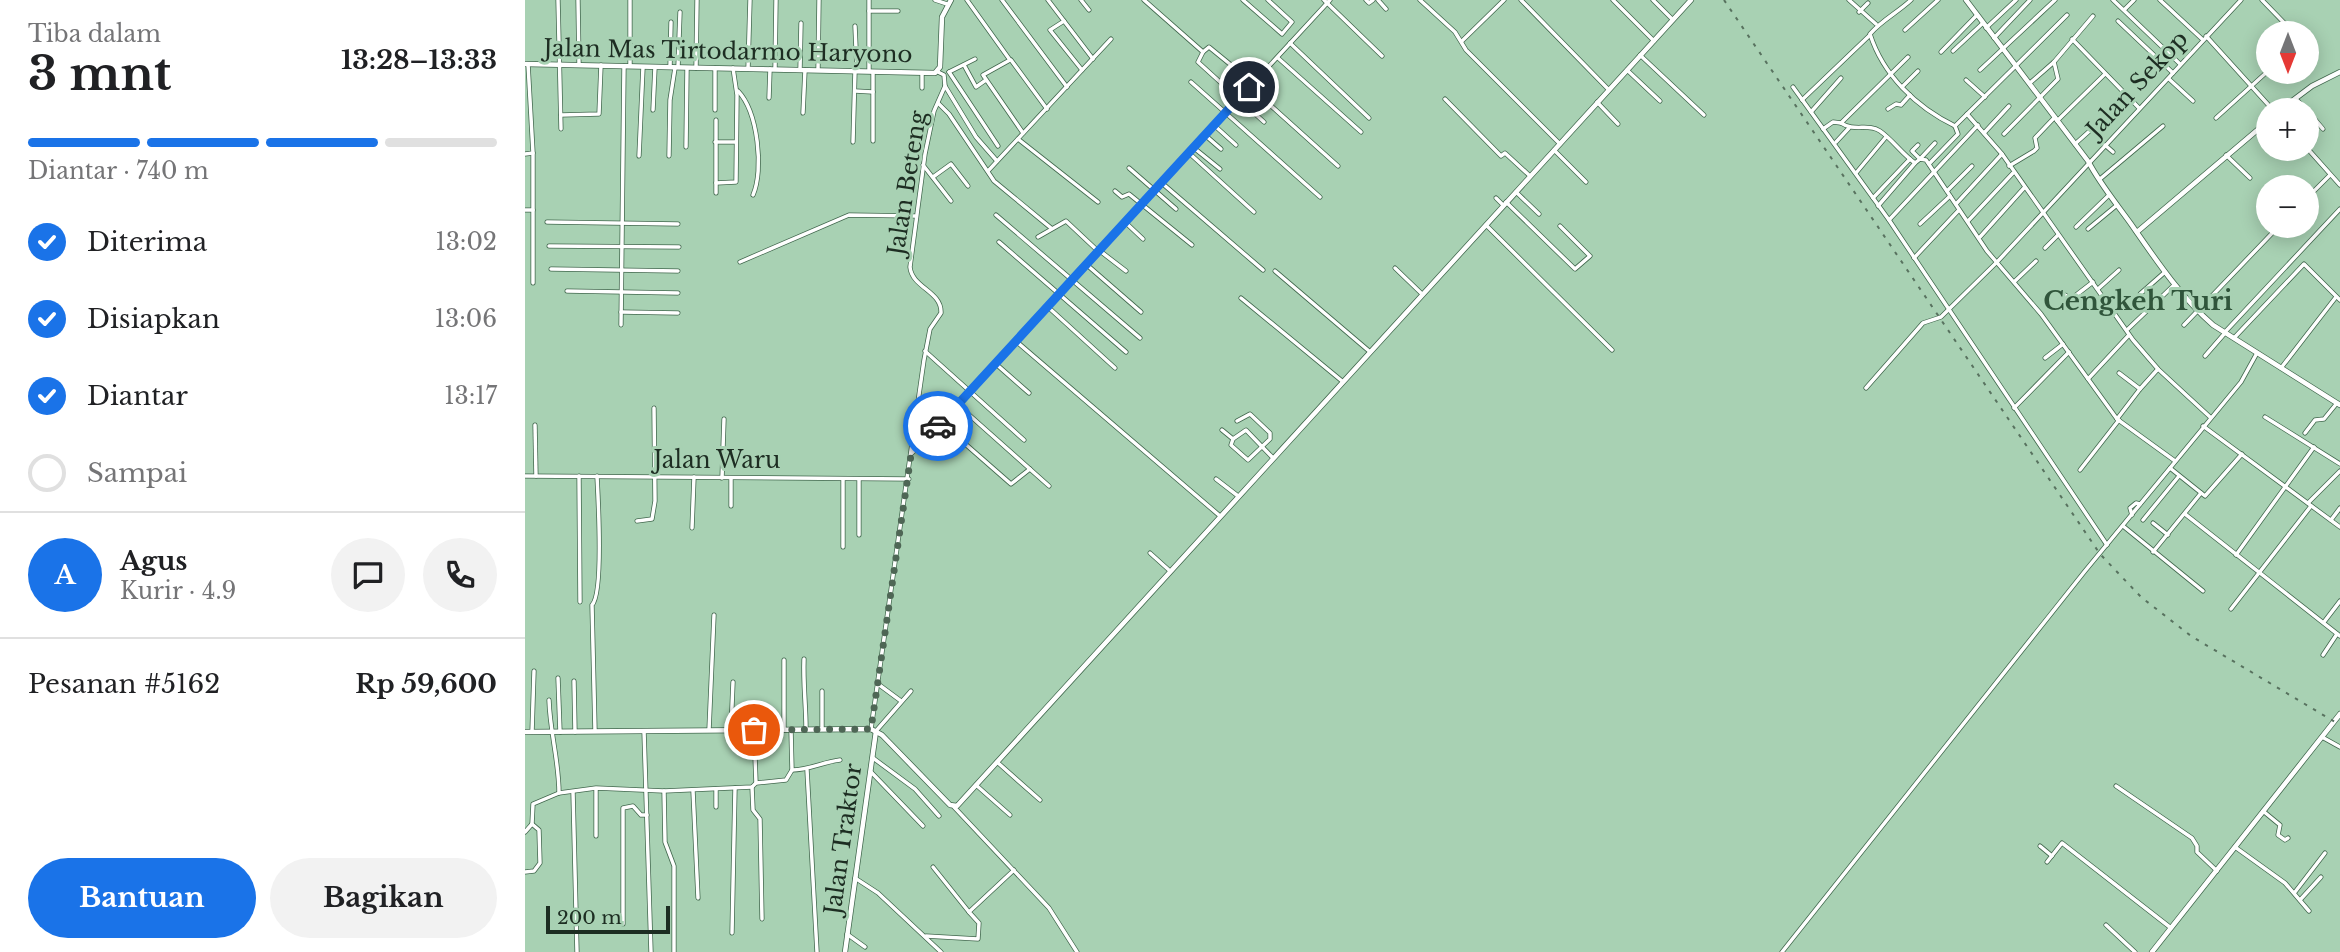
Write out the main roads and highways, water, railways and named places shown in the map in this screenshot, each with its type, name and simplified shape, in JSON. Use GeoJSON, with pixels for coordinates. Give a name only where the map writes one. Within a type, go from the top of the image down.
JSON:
{"type":"FeatureCollection","features":[{"type":"Feature","properties":{"kind":"railway"},"geometry":{"type":"LineString","coordinates":[[1724,0],[2100,554],[2141,597],[2191,636],[2340,725]]}},
{"type":"Feature","properties":{"kind":"district","name":"Cengkeh Turi"},"geometry":{"type":"Point","coordinates":[2138,301]}}]}
